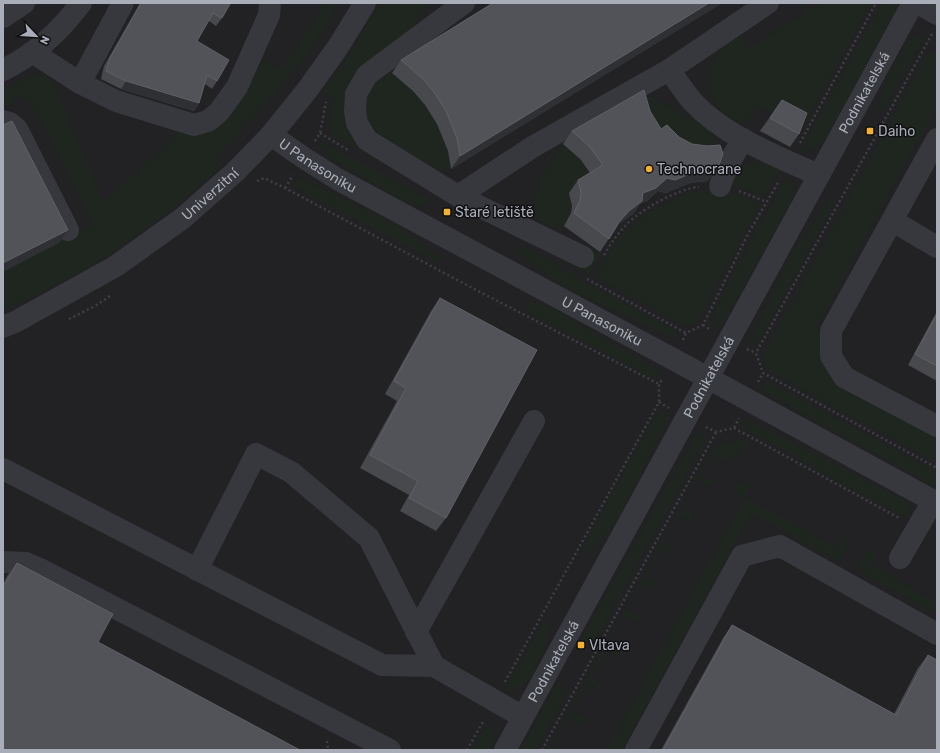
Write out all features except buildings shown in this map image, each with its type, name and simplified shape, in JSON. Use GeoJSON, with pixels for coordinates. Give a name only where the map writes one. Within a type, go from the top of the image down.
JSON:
{"type":"FeatureCollection","features":[{"type":"Feature","properties":{"kind":"street"},"geometry":{"type":"LineString","coordinates":[[3,17],[24,3]]}},
{"type":"Feature","properties":{"kind":"street"},"geometry":{"type":"LineString","coordinates":[[3,70],[32,52],[58,31],[81,3]]}},
{"type":"Feature","properties":{"kind":"street"},"geometry":{"type":"LineString","coordinates":[[80,83],[123,3]]}},
{"type":"Feature","properties":{"kind":"street"},"geometry":{"type":"LineString","coordinates":[[32,52],[80,83],[116,101],[194,125],[208,121],[219,112],[236,87],[269,15],[270,3]]}},
{"type":"Feature","properties":{"kind":"street","name":"Univerzitní"},"geometry":{"type":"LineString","coordinates":[[3,327],[17,321],[116,266],[183,218],[235,172],[271,135],[308,88],[338,47],[365,3]]}},
{"type":"Feature","properties":{"kind":"street"},"geometry":{"type":"LineString","coordinates":[[463,3],[367,74],[356,94],[355,111],[357,123],[367,140],[458,196],[593,257]]}},
{"type":"Feature","properties":{"kind":"street"},"geometry":{"type":"LineString","coordinates":[[458,196],[534,146],[669,70],[768,3]]}},
{"type":"Feature","properties":{"kind":"street","name":"Podnikatelská"},"geometry":{"type":"LineString","coordinates":[[505,750],[913,3]]}},
{"type":"Feature","properties":{"kind":"street"},"geometry":{"type":"LineString","coordinates":[[918,3],[937,14]]}},
{"type":"Feature","properties":{"kind":"street"},"geometry":{"type":"LineString","coordinates":[[669,70],[692,102],[712,120],[743,139],[818,176]]}},
{"type":"Feature","properties":{"kind":"street"},"geometry":{"type":"LineString","coordinates":[[3,120],[10,123],[17,130],[68,230]]}},
{"type":"Feature","properties":{"kind":"street","name":"U Panasoniku"},"geometry":{"type":"LineString","coordinates":[[271,135],[339,180],[935,502]]}},
{"type":"Feature","properties":{"kind":"street"},"geometry":{"type":"LineString","coordinates":[[720,186],[728,165],[743,139]]}},
{"type":"Feature","properties":{"kind":"street"},"geometry":{"type":"LineString","coordinates":[[937,139],[831,331],[831,356],[844,377],[937,426]]}},
{"type":"Feature","properties":{"kind":"street"},"geometry":{"type":"LineString","coordinates":[[893,221],[937,247]]}},
{"type":"Feature","properties":{"kind":"street"},"geometry":{"type":"LineString","coordinates":[[416,632],[534,421]]}},
{"type":"Feature","properties":{"kind":"street"},"geometry":{"type":"LineString","coordinates":[[197,570],[256,454],[291,472],[369,538],[434,666]]}},
{"type":"Feature","properties":{"kind":"street"},"geometry":{"type":"LineString","coordinates":[[3,469],[382,665],[434,666],[523,717]]}},
{"type":"Feature","properties":{"kind":"street"},"geometry":{"type":"LineString","coordinates":[[900,558],[935,502]]}},
{"type":"Feature","properties":{"kind":"street"},"geometry":{"type":"LineString","coordinates":[[636,750],[742,556],[780,546],[937,634]]}},
{"type":"Feature","properties":{"kind":"street"},"geometry":{"type":"LineString","coordinates":[[3,562],[26,563],[40,569],[390,750]]}},
{"type":"Feature","properties":{"kind":"path"},"geometry":{"type":"LineString","coordinates":[[593,257],[613,240],[629,222],[673,194],[696,187],[720,186],[742,191],[766,202]]}},
{"type":"Feature","properties":{"kind":"path"},"geometry":{"type":"LineString","coordinates":[[285,188],[476,290],[659,384],[659,402],[467,750]]}},
{"type":"Feature","properties":{"kind":"path"},"geometry":{"type":"LineString","coordinates":[[590,280],[593,275]]}},
{"type":"Feature","properties":{"kind":"path"},"geometry":{"type":"LineString","coordinates":[[686,333],[703,325]]}},
{"type":"Feature","properties":{"kind":"path"},"geometry":{"type":"LineString","coordinates":[[734,428],[918,528]]}},
{"type":"Feature","properties":{"kind":"path"},"geometry":{"type":"LineString","coordinates":[[542,750],[716,432]]}},
{"type":"Feature","properties":{"kind":"shaded area"},"geometry":{"type":"Polygon","coordinates":[[[3,3],[937,3],[937,750],[3,750],[3,3]]]}},
{"type":"Feature","properties":{"kind":"shaded area"},"geometry":{"type":"Polygon","coordinates":[[[322,3],[337,3],[337,6],[314,43],[296,68],[263,107],[217,157],[223,165],[168,212],[96,263],[41,293],[3,310],[3,272],[93,224],[40,117],[29,103],[18,95],[8,108],[3,107],[3,89],[36,74],[45,73],[51,78],[104,202],[182,130],[230,112],[251,83],[263,60],[279,69],[296,49],[324,5],[322,3]]]}},
{"type":"Feature","properties":{"kind":"shaded area"},"geometry":{"type":"Polygon","coordinates":[[[380,3],[429,3],[413,29],[371,62],[355,136],[601,255],[590,274],[334,137],[329,119],[333,106],[336,102],[323,91],[345,61],[380,3]]]}},
{"type":"Feature","properties":{"kind":"shaded area"},"geometry":{"type":"Polygon","coordinates":[[[799,3],[807,3],[811,10],[822,3],[871,3],[802,129],[757,105],[745,125],[725,113],[715,103],[709,84],[712,65],[716,56],[722,49],[738,37],[743,39],[749,48],[805,13],[799,3]]]}},
{"type":"Feature","properties":{"kind":"shaded area"},"geometry":{"type":"Polygon","coordinates":[[[882,3],[900,3],[825,140],[819,145],[800,153],[882,3]]]}},
{"type":"Feature","properties":{"kind":"shaded area"},"geometry":{"type":"Polygon","coordinates":[[[928,31],[885,108],[876,108],[884,86],[905,47],[912,39],[928,31]]]}},
{"type":"Feature","properties":{"kind":"shaded area"},"geometry":{"type":"Polygon","coordinates":[[[930,50],[937,54],[937,105],[816,328],[820,330],[820,342],[823,352],[937,434],[937,463],[773,373],[768,369],[764,360],[764,354],[930,50]]]}},
{"type":"Feature","properties":{"kind":"shaded area"},"geometry":{"type":"Polygon","coordinates":[[[391,73],[414,93],[431,115],[443,140],[451,169],[441,171],[388,141],[373,128],[368,119],[366,106],[367,94],[378,79],[391,73]]]}},
{"type":"Feature","properties":{"kind":"shaded area"},"geometry":{"type":"Polygon","coordinates":[[[644,96],[653,98],[707,127],[713,137],[714,148],[664,145],[644,96]]]}},
{"type":"Feature","properties":{"kind":"shaded area"},"geometry":{"type":"Polygon","coordinates":[[[322,141],[429,199],[425,207],[405,202],[333,160],[319,145],[322,141]]]}},
{"type":"Feature","properties":{"kind":"shaded area"},"geometry":{"type":"Polygon","coordinates":[[[562,145],[581,160],[593,178],[569,192],[571,210],[568,218],[564,226],[555,228],[542,222],[536,214],[534,205],[536,194],[545,172],[562,145]]]}},
{"type":"Feature","properties":{"kind":"shaded area"},"geometry":{"type":"Polygon","coordinates":[[[759,161],[768,162],[781,168],[764,197],[748,190],[727,184],[740,169],[748,164],[759,161]]]}},
{"type":"Feature","properties":{"kind":"shaded area"},"geometry":{"type":"Polygon","coordinates":[[[788,173],[793,182],[793,198],[729,313],[718,329],[714,326],[714,314],[726,288],[788,173]]]}},
{"type":"Feature","properties":{"kind":"shaded area"},"geometry":{"type":"Polygon","coordinates":[[[299,177],[395,224],[441,258],[438,263],[294,187],[299,177]]]}},
{"type":"Feature","properties":{"kind":"shaded area"},"geometry":{"type":"Polygon","coordinates":[[[707,190],[740,195],[760,205],[695,324],[685,325],[596,277],[618,240],[627,229],[663,205],[691,192],[707,190]]]}},
{"type":"Feature","properties":{"kind":"shaded area"},"geometry":{"type":"Polygon","coordinates":[[[831,199],[834,201],[834,204],[761,337],[754,344],[748,345],[791,254],[831,199]]]}},
{"type":"Feature","properties":{"kind":"shaded area"},"geometry":{"type":"Polygon","coordinates":[[[519,245],[672,329],[676,333],[676,340],[567,288],[516,251],[519,245]]]}},
{"type":"Feature","properties":{"kind":"shaded area"},"geometry":{"type":"Polygon","coordinates":[[[531,302],[554,309],[661,372],[656,376],[648,376],[527,312],[531,302]]]}},
{"type":"Feature","properties":{"kind":"shaded area"},"geometry":{"type":"Polygon","coordinates":[[[768,381],[937,473],[937,488],[775,398],[760,387],[763,383],[768,381]]]}},
{"type":"Feature","properties":{"kind":"shaded area"},"geometry":{"type":"Polygon","coordinates":[[[662,413],[670,413],[667,424],[656,442],[617,521],[587,555],[583,552],[584,545],[649,427],[655,418],[662,413]]]}},
{"type":"Feature","properties":{"kind":"shaded area"},"geometry":{"type":"Polygon","coordinates":[[[744,418],[905,500],[910,505],[909,519],[746,430],[742,424],[744,418]]]}},
{"type":"Feature","properties":{"kind":"shaded area"},"geometry":{"type":"Polygon","coordinates":[[[702,431],[705,436],[705,442],[592,646],[581,640],[695,437],[702,431]]]}},
{"type":"Feature","properties":{"kind":"shaded area"},"geometry":{"type":"Polygon","coordinates":[[[745,439],[749,441],[740,457],[724,461],[712,455],[701,475],[714,482],[711,487],[698,480],[683,509],[695,516],[692,522],[679,515],[664,543],[677,551],[674,556],[661,549],[646,577],[658,584],[655,588],[643,582],[627,610],[640,617],[637,623],[624,616],[609,644],[622,651],[619,657],[606,650],[591,678],[603,685],[600,690],[588,683],[572,711],[586,718],[582,725],[569,717],[553,746],[560,750],[548,750],[715,446],[745,439]]]}},
{"type":"Feature","properties":{"kind":"shaded area"},"geometry":{"type":"Polygon","coordinates":[[[747,482],[753,484],[746,497],[836,547],[843,534],[848,541],[847,547],[840,561],[751,514],[622,750],[607,750],[745,498],[731,490],[738,484],[747,482]]]}},
{"type":"Feature","properties":{"kind":"shaded area"},"geometry":{"type":"Polygon","coordinates":[[[871,551],[877,553],[870,565],[937,602],[937,614],[861,571],[862,560],[871,551]]]}},
{"type":"Feature","properties":{"kind":"shaded area"},"geometry":{"type":"Polygon","coordinates":[[[542,624],[550,626],[541,657],[534,673],[525,684],[518,688],[504,692],[542,624]]]}},
{"type":"Feature","properties":{"kind":"shaded area"},"geometry":{"type":"Polygon","coordinates":[[[558,682],[569,689],[536,750],[521,750],[558,682]]]}},
{"type":"Feature","properties":{"kind":"shaded area"},"geometry":{"type":"Polygon","coordinates":[[[489,721],[494,738],[491,750],[472,750],[489,721]]]}},
{"type":"Feature","properties":{"kind":"place","name":"Daiho"},"geometry":{"type":"Point","coordinates":[870,131]}},
{"type":"Feature","properties":{"kind":"place","name":"Technocrane"},"geometry":{"type":"Point","coordinates":[649,169]}},
{"type":"Feature","properties":{"kind":"place","name":"Staré letiště"},"geometry":{"type":"Point","coordinates":[447,212]}},
{"type":"Feature","properties":{"kind":"place","name":"Vltava"},"geometry":{"type":"Point","coordinates":[581,645]}}]}
